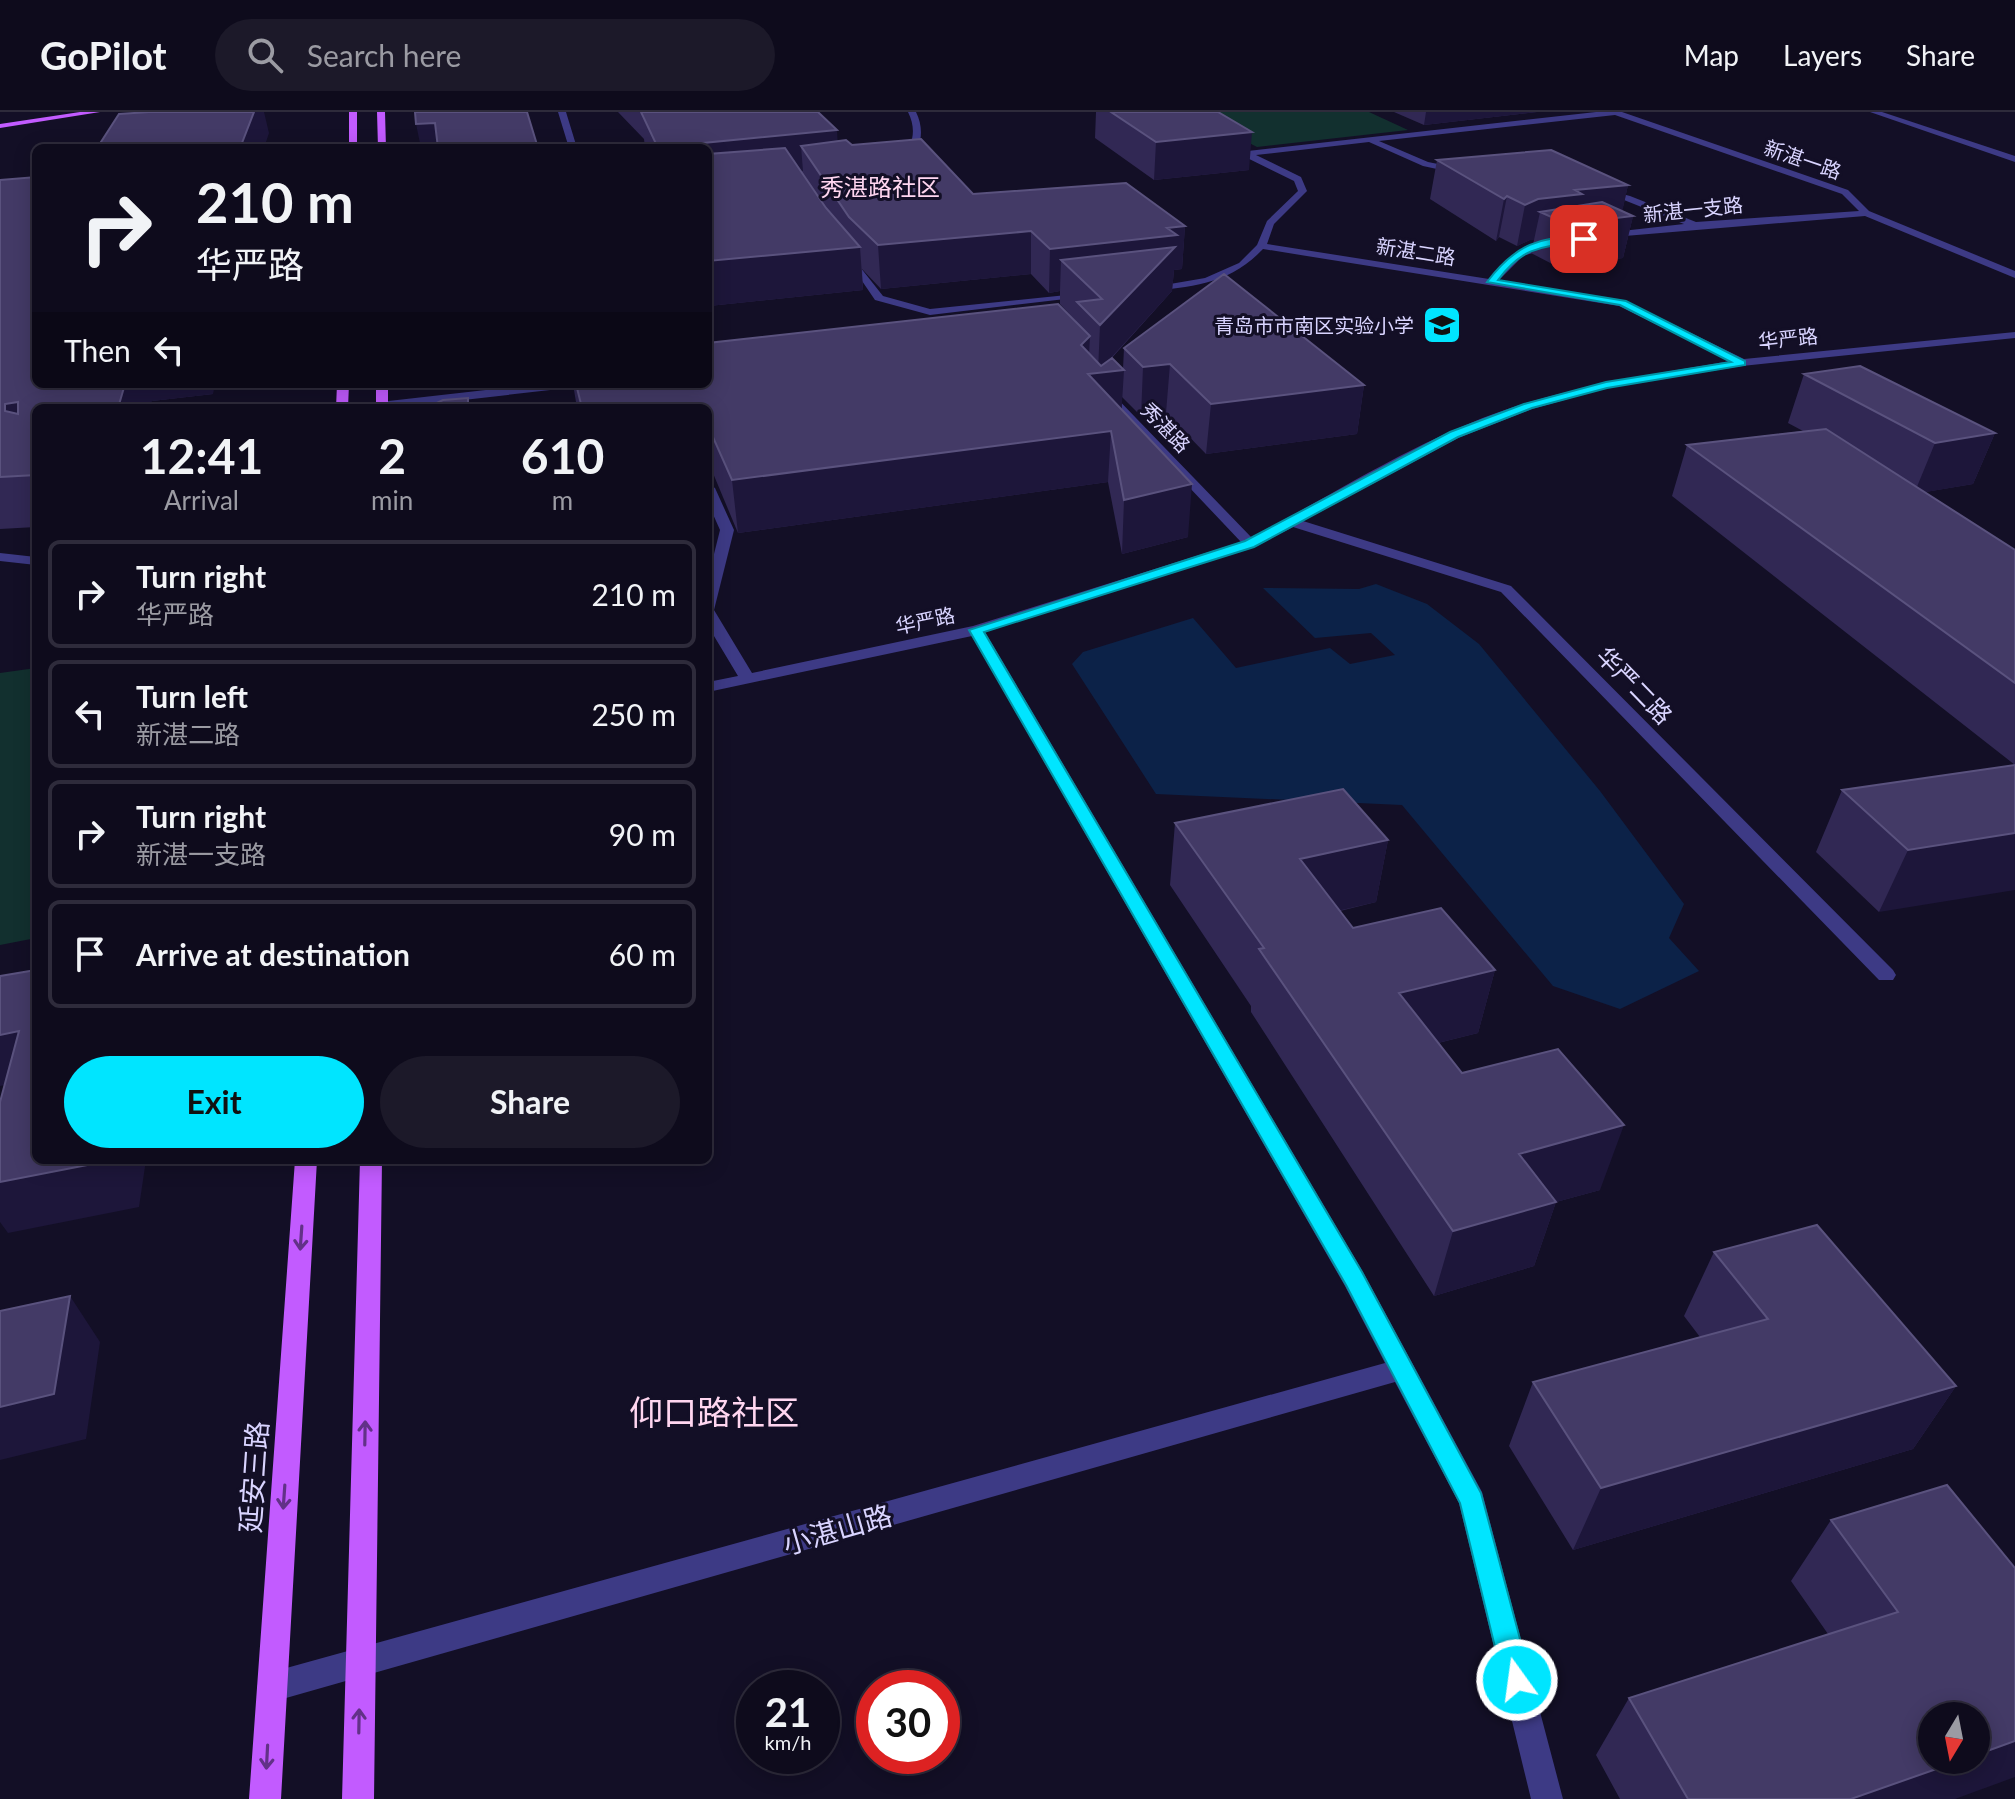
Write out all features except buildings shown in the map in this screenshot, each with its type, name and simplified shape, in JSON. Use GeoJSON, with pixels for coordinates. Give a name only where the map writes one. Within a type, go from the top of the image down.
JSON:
{"type":"FeatureCollection","features":[{"type":"Feature","properties":{"kind":"main road"},"geometry":{"type":"LineString","coordinates":[[0,118],[44,112]]}},
{"type":"Feature","properties":{"kind":"main road"},"geometry":{"type":"LineString","coordinates":[[0,126],[96,112]]}},
{"type":"Feature","properties":{"kind":"main road"},"geometry":{"type":"LineString","coordinates":[[353,112],[353,144]]}},
{"type":"Feature","properties":{"kind":"main road"},"geometry":{"type":"LineString","coordinates":[[381,112],[382,144]]}},
{"type":"Feature","properties":{"kind":"main road","name":"延安三路"},"geometry":{"type":"LineString","coordinates":[[265,1799],[306,1164]]}},
{"type":"Feature","properties":{"kind":"main road"},"geometry":{"type":"LineString","coordinates":[[358,1799],[371,1164]]}},
{"type":"Feature","properties":{"kind":"street"},"geometry":{"type":"LineString","coordinates":[[562,112],[572,144]]}},
{"type":"Feature","properties":{"kind":"street"},"geometry":{"type":"LineString","coordinates":[[899,165],[916,148],[917,125],[912,112]]}},
{"type":"Feature","properties":{"kind":"street"},"geometry":{"type":"LineString","coordinates":[[1246,154],[1616,112]]}},
{"type":"Feature","properties":{"kind":"street","name":"新湛一路"},"geometry":{"type":"LineString","coordinates":[[1616,112],[1845,192],[1866,213],[2015,275]]}},
{"type":"Feature","properties":{"kind":"street"},"geometry":{"type":"LineString","coordinates":[[1874,112],[2015,159]]}},
{"type":"Feature","properties":{"kind":"street"},"geometry":{"type":"LineString","coordinates":[[1370,140],[1426,164],[1470,172]]}},
{"type":"Feature","properties":{"kind":"street"},"geometry":{"type":"LineString","coordinates":[[1140,290],[1207,281],[1243,265],[1261,246],[1270,223],[1303,191],[1298,179],[1222,142]]}},
{"type":"Feature","properties":{"kind":"street"},"geometry":{"type":"LineString","coordinates":[[1587,189],[1627,198],[1696,225]]}},
{"type":"Feature","properties":{"kind":"street","name":"新湛一支路"},"geometry":{"type":"LineString","coordinates":[[1594,238],[1696,225],[1866,213]]}},
{"type":"Feature","properties":{"kind":"street"},"geometry":{"type":"LineString","coordinates":[[1492,282],[1510,257],[1533,245],[1563,242]]}},
{"type":"Feature","properties":{"kind":"street"},"geometry":{"type":"LineString","coordinates":[[838,245],[879,298],[930,312],[1027,308],[1053,299],[1096,295]]}},
{"type":"Feature","properties":{"kind":"street","name":"新湛二路"},"geometry":{"type":"LineString","coordinates":[[1261,246],[1622,303],[1742,363]]}},
{"type":"Feature","properties":{"kind":"street","name":"华严路"},"geometry":{"type":"LineString","coordinates":[[712,686],[976,630],[1250,544],[1454,435],[1528,406],[1606,385],[1742,363],[2015,335]]}},
{"type":"Feature","properties":{"kind":"street","name":"秀湛路"},"geometry":{"type":"LineString","coordinates":[[1092,378],[1250,544]]}},
{"type":"Feature","properties":{"kind":"street"},"geometry":{"type":"LineString","coordinates":[[406,404],[536,388]]}},
{"type":"Feature","properties":{"kind":"street"},"geometry":{"type":"LineString","coordinates":[[712,497],[727,530],[712,594]]}},
{"type":"Feature","properties":{"kind":"street","name":"华严二路"},"geometry":{"type":"LineString","coordinates":[[1292,522],[1506,589],[1886,975]]}},
{"type":"Feature","properties":{"kind":"street"},"geometry":{"type":"LineString","coordinates":[[0,557],[32,561]]}},
{"type":"Feature","properties":{"kind":"street"},"geometry":{"type":"LineString","coordinates":[[712,618],[747,678]]}},
{"type":"Feature","properties":{"kind":"street"},"geometry":{"type":"LineString","coordinates":[[976,630],[1354,1279],[1472,1501],[1547,1799]]}},
{"type":"Feature","properties":{"kind":"street","name":"小湛山路"},"geometry":{"type":"LineString","coordinates":[[272,1687],[1402,1369]]}},
{"type":"Feature","properties":{"kind":"green space"},"geometry":{"type":"Polygon","coordinates":[[[1189,112],[1369,112],[1408,130],[1257,147],[1189,112]]]}},
{"type":"Feature","properties":{"kind":"green space"},"geometry":{"type":"Polygon","coordinates":[[[32,669],[32,939],[0,945],[0,673],[32,669]]]}},
{"type":"Feature","properties":{"kind":"water"},"geometry":{"type":"Polygon","coordinates":[[[1376,584],[1427,604],[1479,644],[1600,791],[1684,904],[1669,938],[1699,971],[1620,1009],[1553,986],[1402,805],[1156,794],[1072,664],[1083,652],[1193,618],[1236,668],[1330,648],[1350,664],[1395,655],[1371,633],[1315,638],[1263,588],[1359,589],[1376,584]]]}},
{"type":"Feature","properties":{"kind":"place","name":"青岛市市南区实验小学"},"geometry":{"type":"Point","coordinates":[1442,325]}},
{"type":"Feature","properties":{"kind":"district","name":"秀湛路社区"},"geometry":{"type":"Point","coordinates":[880,186]}},
{"type":"Feature","properties":{"kind":"district","name":"仰口路社区"},"geometry":{"type":"Point","coordinates":[714,1411]}},
{"type":"Feature","properties":{"kind":"route"},"geometry":{"type":"LineString","coordinates":[[1517,1680],[1472,1501],[1354,1279],[976,630],[1250,544],[1454,435],[1528,406],[1606,385],[1742,363],[1622,303],[1492,282],[1510,257],[1533,245],[1584,239]]}}]}
